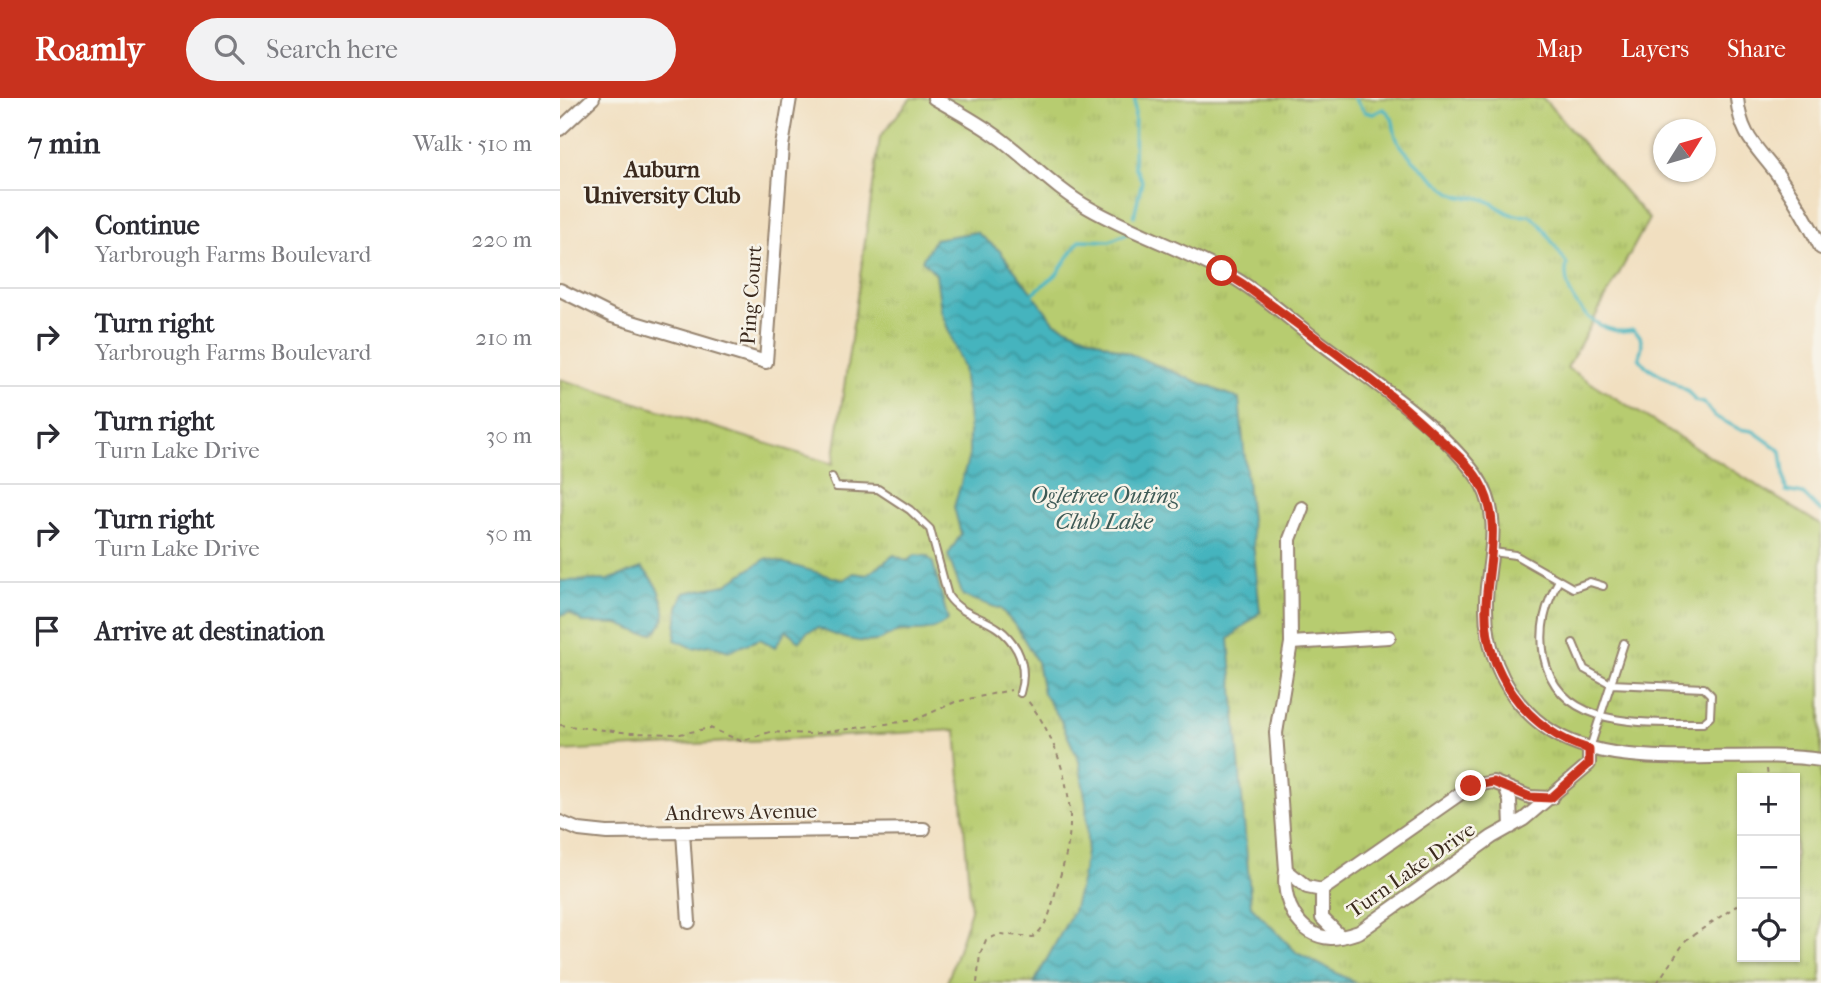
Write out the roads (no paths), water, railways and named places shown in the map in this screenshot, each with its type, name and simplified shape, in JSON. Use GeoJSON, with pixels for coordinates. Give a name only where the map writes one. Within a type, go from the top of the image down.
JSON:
{"type":"FeatureCollection","features":[{"type":"Feature","properties":{"kind":"street"},"geometry":{"type":"LineString","coordinates":[[560,129],[593,98]]}},
{"type":"Feature","properties":{"kind":"street","name":"Ping Court"},"geometry":{"type":"LineString","coordinates":[[560,290],[612,316],[766,362],[782,146],[790,98]]}},
{"type":"Feature","properties":{"kind":"street"},"geometry":{"type":"LineString","coordinates":[[934,98],[1001,139],[1089,209],[1243,284],[1399,401],[1458,455],[1480,482],[1491,511],[1493,552],[1486,627],[1499,673],[1524,709],[1544,726],[1589,749],[1616,754],[1768,755],[1821,760]]}},
{"type":"Feature","properties":{"kind":"street"},"geometry":{"type":"LineString","coordinates":[[1737,98],[1739,119],[1748,140],[1778,175],[1821,248]]}},
{"type":"Feature","properties":{"kind":"street","name":"Turn Lake Drive"},"geometry":{"type":"LineString","coordinates":[[1302,508],[1290,539],[1291,643],[1276,733],[1287,901],[1301,923],[1328,938],[1359,932],[1551,798],[1589,764],[1589,749]]}},
{"type":"Feature","properties":{"kind":"street"},"geometry":{"type":"LineString","coordinates":[[1291,643],[1389,637]]}},
{"type":"Feature","properties":{"kind":"street","name":"Turn Lake Drive"},"geometry":{"type":"LineString","coordinates":[[1286,870],[1307,887],[1322,890],[1471,786],[1493,782],[1530,797],[1551,798]]}},
{"type":"Feature","properties":{"kind":"street"},"geometry":{"type":"LineString","coordinates":[[1504,786],[1510,801],[1511,827]]}},
{"type":"Feature","properties":{"kind":"street","name":"Andrews Avenue"},"geometry":{"type":"LineString","coordinates":[[560,822],[579,830],[607,833],[924,829]]}},
{"type":"Feature","properties":{"kind":"street"},"geometry":{"type":"LineString","coordinates":[[683,832],[689,922]]}},
{"type":"Feature","properties":{"kind":"street"},"geometry":{"type":"LineString","coordinates":[[1322,890],[1322,918],[1341,937]]}},
{"type":"Feature","properties":{"kind":"lane"},"geometry":{"type":"LineString","coordinates":[[832,477],[836,487],[878,489],[910,510],[930,529],[948,596],[954,605],[998,626],[1020,655],[1024,669],[1020,693]]}},
{"type":"Feature","properties":{"kind":"lane"},"geometry":{"type":"LineString","coordinates":[[1493,552],[1515,555],[1573,588],[1590,582],[1603,586]]}},
{"type":"Feature","properties":{"kind":"lane"},"geometry":{"type":"LineString","coordinates":[[1559,580],[1550,594],[1540,632],[1547,668],[1561,694],[1571,703],[1600,717],[1618,722],[1703,723],[1710,718],[1710,695],[1704,688],[1611,684],[1597,679],[1584,668],[1573,643]]}},
{"type":"Feature","properties":{"kind":"lane"},"geometry":{"type":"LineString","coordinates":[[1589,749],[1624,643]]}},
{"type":"Feature","properties":{"kind":"water","name":"Ogletree Outing Club Lake"},"geometry":{"type":"Polygon","coordinates":[[[976,232],[999,250],[1055,323],[1239,399],[1260,612],[1229,639],[1251,906],[1297,953],[1356,983],[1034,983],[1073,911],[1087,845],[1086,803],[1079,761],[1060,719],[1043,693],[1037,662],[1018,629],[1001,609],[963,596],[948,555],[961,534],[954,507],[969,456],[969,422],[963,368],[941,311],[936,274],[922,260],[935,239],[976,232]]]}},
{"type":"Feature","properties":{"kind":"water"},"geometry":{"type":"Polygon","coordinates":[[[894,555],[907,561],[915,555],[927,556],[933,563],[948,620],[932,629],[899,631],[868,642],[846,639],[818,628],[807,632],[799,642],[787,630],[775,647],[760,639],[729,651],[710,645],[693,648],[675,640],[678,607],[684,593],[725,585],[767,558],[843,580],[854,573],[867,575],[894,555]]]}},
{"type":"Feature","properties":{"kind":"water"},"geometry":{"type":"Polygon","coordinates":[[[642,568],[658,590],[664,609],[664,618],[653,633],[641,633],[618,624],[584,623],[569,613],[560,616],[560,581],[608,580],[642,568]]]}},
{"type":"Feature","properties":{"kind":"waterway"},"geometry":{"type":"LineString","coordinates":[[1134,216],[1142,181],[1134,166],[1135,98]]}},
{"type":"Feature","properties":{"kind":"waterway"},"geometry":{"type":"LineString","coordinates":[[1354,98],[1365,112],[1373,114],[1383,109],[1388,112],[1402,147],[1426,172],[1452,193],[1461,197],[1477,197],[1513,215],[1529,215],[1540,224],[1567,264],[1569,290],[1584,313],[1607,328],[1633,330],[1640,336],[1642,345],[1639,358],[1646,366],[1688,391],[1695,401],[1704,403],[1714,416],[1739,429],[1753,431],[1781,451],[1786,491],[1803,494],[1821,512]]}},
{"type":"Feature","properties":{"kind":"waterway"},"geometry":{"type":"LineString","coordinates":[[1032,298],[1033,293],[1056,275],[1080,240],[1110,241],[1128,233]]}},
{"type":"Feature","properties":{"kind":"district","name":"Auburn University Club"},"geometry":{"type":"Point","coordinates":[662,182]}}]}
